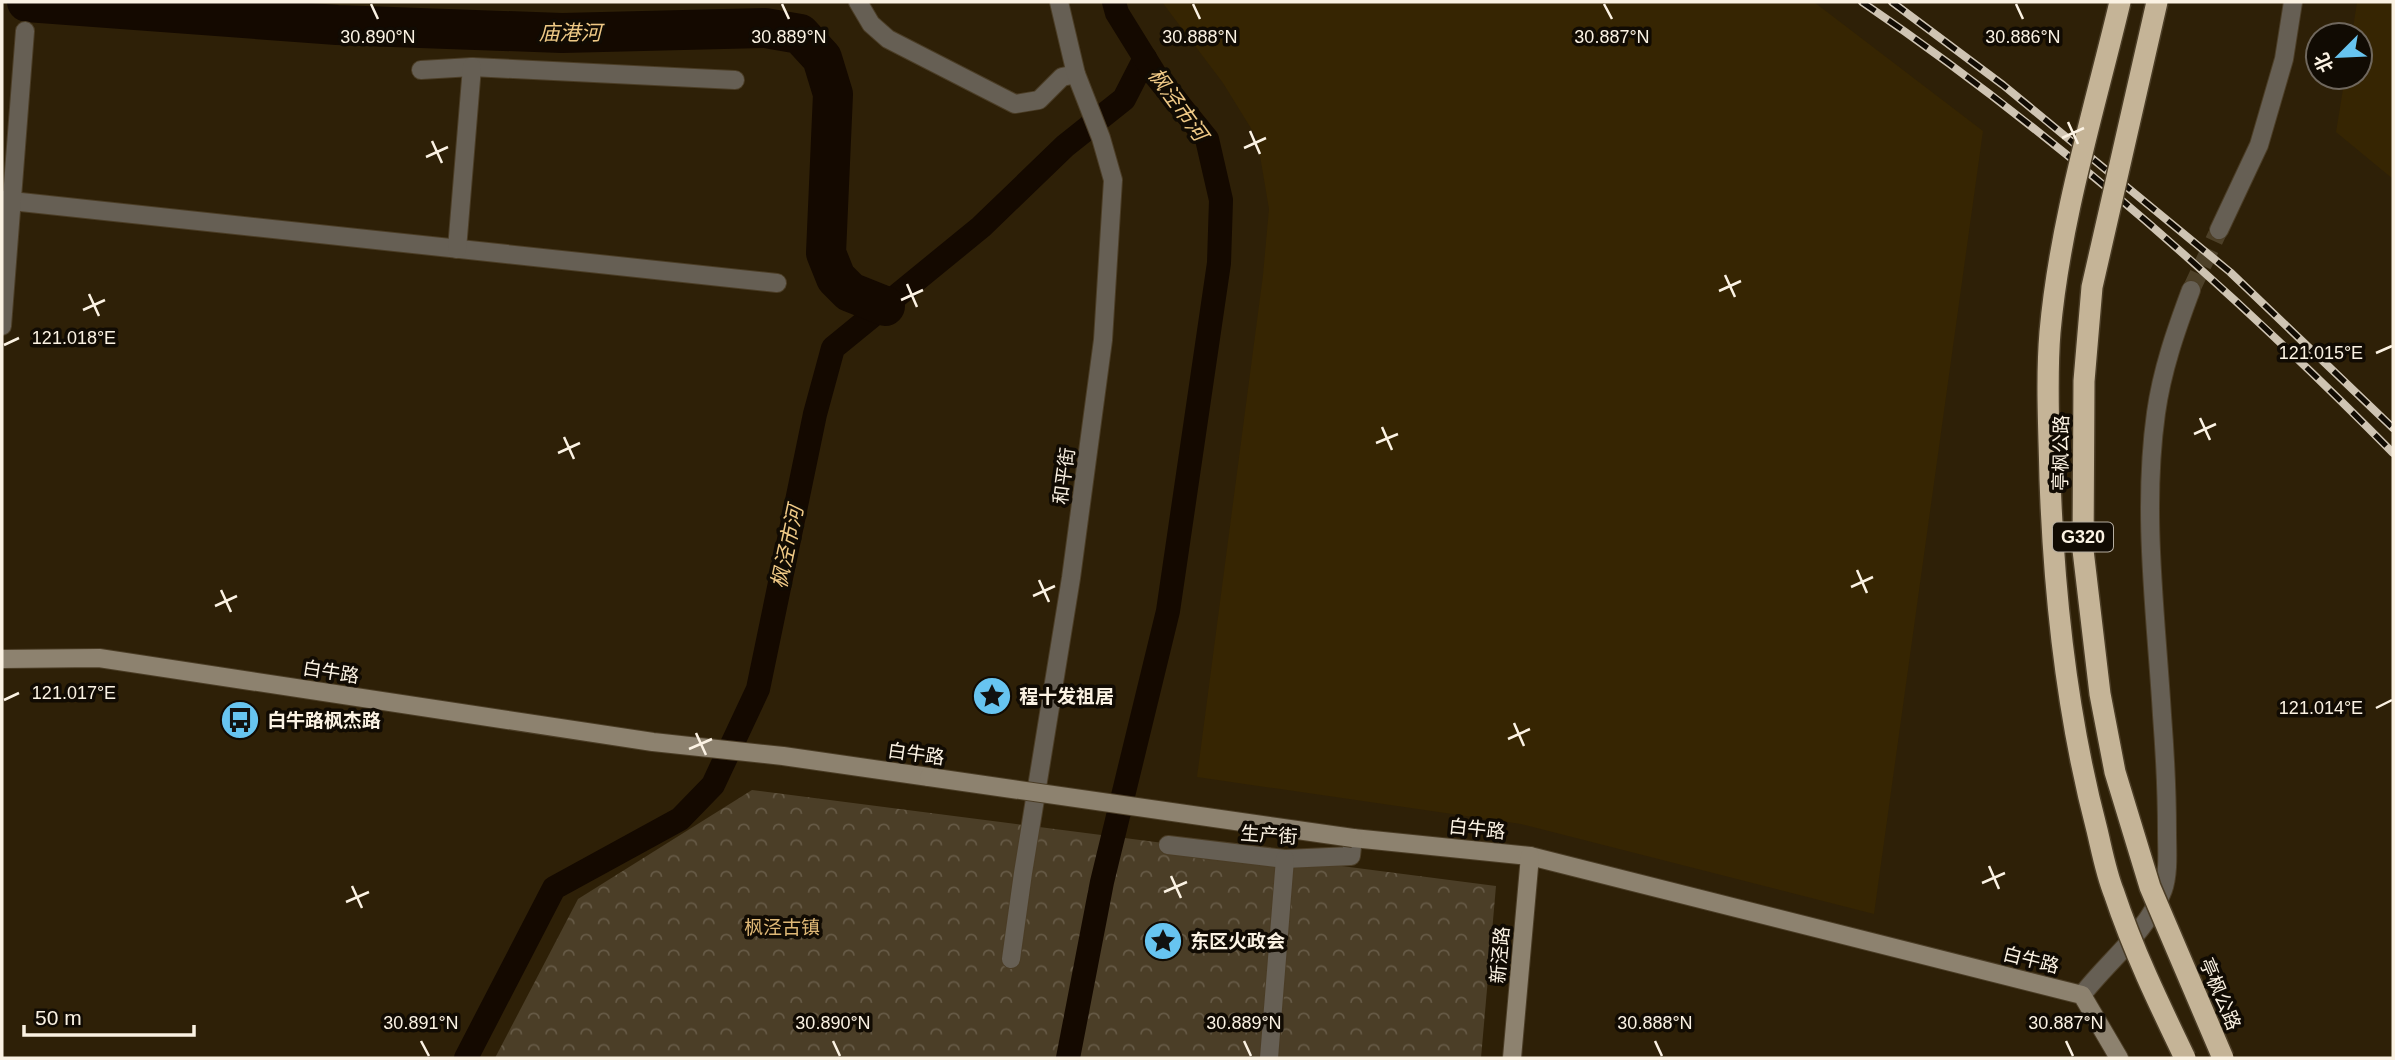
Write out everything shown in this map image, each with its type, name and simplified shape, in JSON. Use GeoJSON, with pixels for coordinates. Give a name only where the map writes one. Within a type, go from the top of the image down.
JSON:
{"type":"FeatureCollection","features":[{"type":"Feature","properties":{"kind":"highway","name":"亭枫公路"},"geometry":{"type":"LineString","coordinates":[[2120,2],[2071,201],[2058,266],[2050,334],[2049,441],[2053,554],[2066,671],[2082,772],[2113,892],[2153,992],[2185,1058]]}},
{"type":"Feature","properties":{"kind":"highway","name":"亭枫公路"},"geometry":{"type":"LineString","coordinates":[[2157,2],[2092,287],[2084,381],[2083,550],[2100,694],[2115,772],[2150,887],[2223,1058]]}},
{"type":"Feature","properties":{"kind":"street"},"geometry":{"type":"LineString","coordinates":[[858,2],[871,24],[888,39],[1015,104],[1039,100],[1062,77],[1076,74]]}},
{"type":"Feature","properties":{"kind":"street","name":"和平街"},"geometry":{"type":"LineString","coordinates":[[1012,959],[1025,860],[1071,578],[1104,340],[1113,180],[1101,138],[1076,74],[1059,2]]}},
{"type":"Feature","properties":{"kind":"street"},"geometry":{"type":"LineString","coordinates":[[2219,230],[2259,145],[2284,59],[2293,2]]}},
{"type":"Feature","properties":{"kind":"street"},"geometry":{"type":"LineString","coordinates":[[2,326],[7,201],[25,31]]}},
{"type":"Feature","properties":{"kind":"street"},"geometry":{"type":"LineString","coordinates":[[457,249],[472,67]]}},
{"type":"Feature","properties":{"kind":"street"},"geometry":{"type":"LineString","coordinates":[[421,70],[472,67],[735,80]]}},
{"type":"Feature","properties":{"kind":"street"},"geometry":{"type":"LineString","coordinates":[[7,201],[777,283]]}},
{"type":"Feature","properties":{"kind":"street"},"geometry":{"type":"LineString","coordinates":[[2119,1058],[2082,995],[2142,926],[2163,890],[2167,855],[2166,769],[2149,494],[2156,412],[2169,351],[2190,290]]}},
{"type":"Feature","properties":{"kind":"street","name":"白牛路"},"geometry":{"type":"LineString","coordinates":[[2,659],[99,658],[653,742],[783,756],[1353,838],[1530,856],[2082,995]]}},
{"type":"Feature","properties":{"kind":"street","name":"生产街"},"geometry":{"type":"LineString","coordinates":[[1168,845],[1285,859],[1351,856],[1353,838]]}},
{"type":"Feature","properties":{"kind":"street","name":"新泾路"},"geometry":{"type":"LineString","coordinates":[[1512,1058],[1530,856]]}},
{"type":"Feature","properties":{"kind":"street"},"geometry":{"type":"LineString","coordinates":[[1269,1058],[1285,859]]}},
{"type":"Feature","properties":{"kind":"shaded area"},"geometry":{"type":"Polygon","coordinates":[[[1162,2],[1814,2],[1983,131],[1874,914],[1521,824],[1197,777],[1263,275],[1269,209],[1257,138],[1223,83],[1162,2]]]}},
{"type":"Feature","properties":{"kind":"shaded area"},"geometry":{"type":"Polygon","coordinates":[[[2357,2],[2393,2],[2393,179],[2336,132],[2343,91],[2374,91],[2374,21],[2354,21],[2357,2]]]}},
{"type":"Feature","properties":{"kind":"green space","name":"枫泾古镇"},"geometry":{"type":"Polygon","coordinates":[[[752,790],[1496,886],[1481,1058],[495,1058],[578,899],[752,790]]]}},
{"type":"Feature","properties":{"kind":"waterway","name":"庙港河"},"geometry":{"type":"LineString","coordinates":[[27,2],[337,25],[562,33],[765,28],[800,34],[822,58],[833,94],[826,253],[836,278],[850,292],[885,306]]}},
{"type":"Feature","properties":{"kind":"waterway","name":"枫泾市河"},"geometry":{"type":"LineString","coordinates":[[1068,1058],[1102,882],[1168,611],[1219,263],[1221,200],[1207,139],[1156,76],[1117,13],[1114,2]]}},
{"type":"Feature","properties":{"kind":"waterway","name":"枫泾市河"},"geometry":{"type":"LineString","coordinates":[[466,1058],[554,888],[680,819],[713,785],[758,689],[815,414],[833,348],[981,227],[1065,146],[1124,99],[1145,58]]}},
{"type":"Feature","properties":{"kind":"tunnel"},"geometry":{"type":"LineString","coordinates":[[2191,290],[2219,230]]}},
{"type":"Feature","properties":{"kind":"railway"},"geometry":{"type":"LineString","coordinates":[[1862,2],[2003,105],[2139,215],[2268,331],[2393,453]]}},
{"type":"Feature","properties":{"kind":"railway"},"geometry":{"type":"LineString","coordinates":[[1892,2],[2003,85],[2230,272],[2393,428]]}},
{"type":"Feature","properties":{"kind":"place","name":"程十发祖居"},"geometry":{"type":"Point","coordinates":[992,696]}},
{"type":"Feature","properties":{"kind":"place","name":"白牛路枫杰路"},"geometry":{"type":"Point","coordinates":[240,720]}},
{"type":"Feature","properties":{"kind":"place","name":"东区火政会"},"geometry":{"type":"Point","coordinates":[1163,941]}}]}
